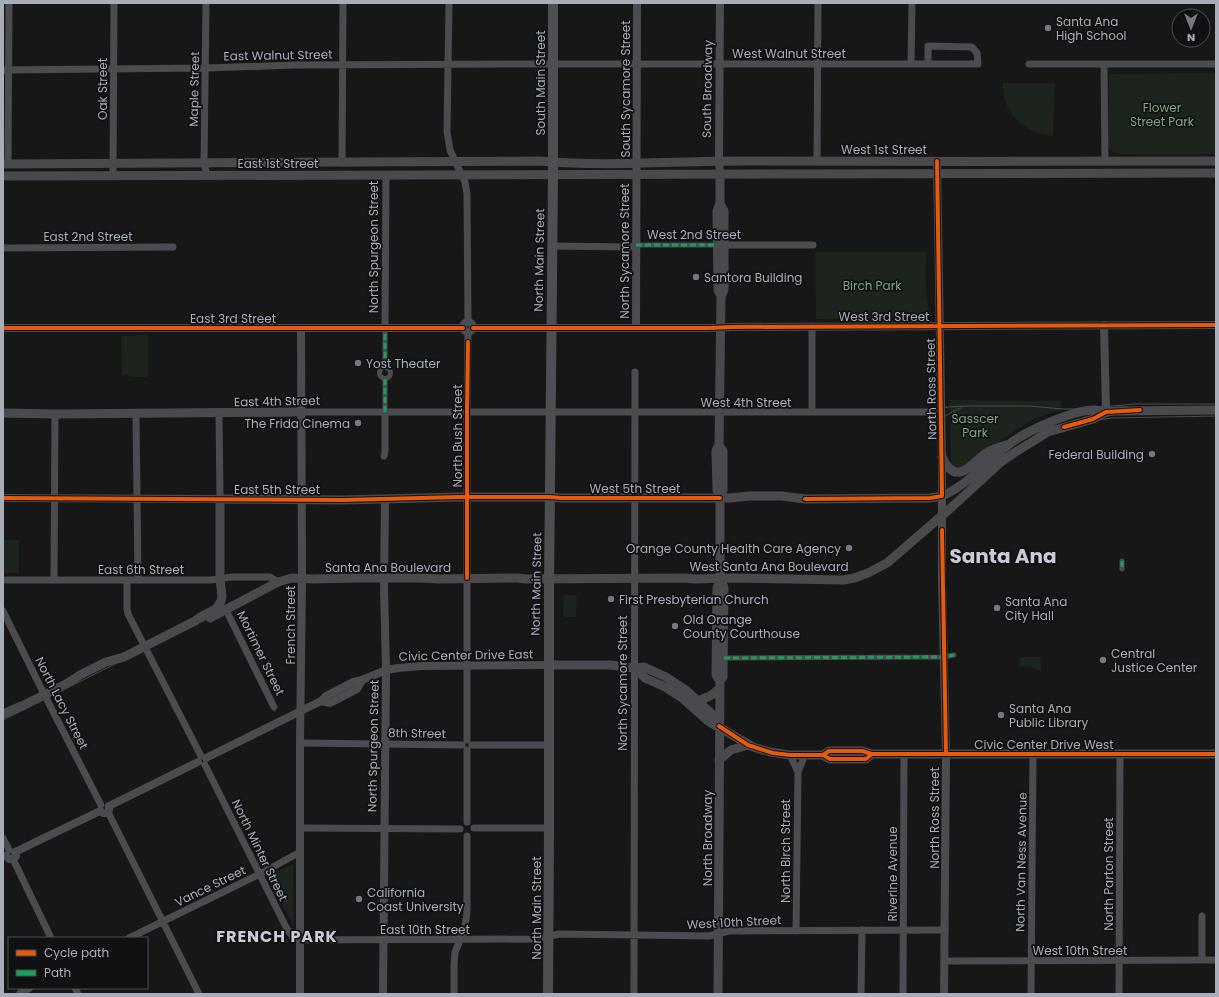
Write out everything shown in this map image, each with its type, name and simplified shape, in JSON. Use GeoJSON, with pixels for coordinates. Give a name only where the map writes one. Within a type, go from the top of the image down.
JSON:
{"type":"FeatureCollection","features":[{"type":"Feature","properties":{"kind":"main road","name":"South Main Street"},"geometry":{"type":"LineString","coordinates":[[553,3],[553,175]]}},
{"type":"Feature","properties":{"kind":"main road","name":"West 1st Street"},"geometry":{"type":"LineString","coordinates":[[553,162],[1216,161]]}},
{"type":"Feature","properties":{"kind":"main road","name":"East 1st Street"},"geometry":{"type":"LineString","coordinates":[[6,164],[553,162]]}},
{"type":"Feature","properties":{"kind":"main road","name":"North Broadway"},"geometry":{"type":"LineString","coordinates":[[718,994],[719,726],[720,685],[723,677],[724,658],[724,588],[721,579],[720,498],[717,490],[716,475],[716,450],[719,445],[720,413],[719,372],[721,296],[718,290],[721,245],[717,211],[720,204],[720,174]]}},
{"type":"Feature","properties":{"kind":"main road","name":"West 1st Street"},"geometry":{"type":"LineString","coordinates":[[553,175],[1216,174]]}},
{"type":"Feature","properties":{"kind":"main road","name":"East 1st Street"},"geometry":{"type":"LineString","coordinates":[[3,176],[553,175]]}},
{"type":"Feature","properties":{"kind":"main road","name":"North Main Street"},"geometry":{"type":"LineString","coordinates":[[548,994],[548,665],[553,175]]}},
{"type":"Feature","properties":{"kind":"main road","name":"West Santa Ana Boulevard"},"geometry":{"type":"LineString","coordinates":[[942,496],[964,482],[1008,445],[1036,428],[1063,417],[1093,410],[1106,412],[1124,410],[1216,410]]}},
{"type":"Feature","properties":{"kind":"main road","name":"East 4th Street"},"geometry":{"type":"LineString","coordinates":[[3,413],[136,414],[302,412]]}},
{"type":"Feature","properties":{"kind":"main road","name":"West Santa Ana Boulevard"},"geometry":{"type":"LineString","coordinates":[[522,579],[843,580],[854,578],[887,563],[942,516],[1001,462],[1027,444],[1048,432],[1093,419],[1106,412]]}},
{"type":"Feature","properties":{"kind":"main road"},"geometry":{"type":"LineString","coordinates":[[942,457],[946,466],[953,471],[960,472],[967,470],[990,451],[1008,445]]}},
{"type":"Feature","properties":{"kind":"main road","name":"East 5th Street"},"geometry":{"type":"LineString","coordinates":[[220,499],[302,500],[550,496]]}},
{"type":"Feature","properties":{"kind":"main road","name":"West 5th Street"},"geometry":{"type":"LineString","coordinates":[[550,496],[562,498],[730,498],[749,496],[782,496],[805,499],[930,498],[942,496]]}},
{"type":"Feature","properties":{"kind":"main road"},"geometry":{"type":"LineString","coordinates":[[3,714],[66,684],[84,680],[124,657],[196,621],[202,616],[216,609],[222,596],[220,579],[220,499]]}},
{"type":"Feature","properties":{"kind":"main road","name":"Santa Ana Boulevard"},"geometry":{"type":"LineString","coordinates":[[196,621],[205,620],[286,579],[522,579]]}},
{"type":"Feature","properties":{"kind":"main road","name":"North Broadway"},"geometry":{"type":"LineString","coordinates":[[720,685],[716,675],[717,588],[721,579]]}},
{"type":"Feature","properties":{"kind":"main road","name":"Civic Center Drive West"},"geometry":{"type":"LineString","coordinates":[[548,665],[610,665],[634,668],[644,667],[666,677],[687,691],[711,713],[719,726]]}},
{"type":"Feature","properties":{"kind":"main road","name":"Civic Center Drive West"},"geometry":{"type":"LineString","coordinates":[[634,668],[645,678],[665,687],[682,698],[708,721],[719,726],[748,745],[770,752],[790,755],[823,755],[829,751],[862,751],[869,757],[904,754],[1216,754]]}},
{"type":"Feature","properties":{"kind":"main road"},"geometry":{"type":"LineString","coordinates":[[698,701],[707,698],[720,685]]}},
{"type":"Feature","properties":{"kind":"main road"},"geometry":{"type":"LineString","coordinates":[[3,720],[11,716],[24,705]]}},
{"type":"Feature","properties":{"kind":"main road"},"geometry":{"type":"LineString","coordinates":[[719,760],[731,750],[748,745]]}},
{"type":"Feature","properties":{"kind":"street"},"geometry":{"type":"LineString","coordinates":[[6,164],[6,70],[9,3]]}},
{"type":"Feature","properties":{"kind":"street","name":"Oak Street"},"geometry":{"type":"LineString","coordinates":[[113,176],[114,3]]}},
{"type":"Feature","properties":{"kind":"street","name":"Maple Street"},"geometry":{"type":"LineString","coordinates":[[206,3],[204,163],[207,176]]}},
{"type":"Feature","properties":{"kind":"street"},"geometry":{"type":"LineString","coordinates":[[342,162],[343,3]]}},
{"type":"Feature","properties":{"kind":"street","name":"North Bush Street"},"geometry":{"type":"LineString","coordinates":[[449,3],[447,131],[450,150],[465,182],[467,194],[467,822]]}},
{"type":"Feature","properties":{"kind":"street","name":"South Sycamore Street"},"geometry":{"type":"LineString","coordinates":[[636,174],[637,3]]}},
{"type":"Feature","properties":{"kind":"street","name":"South Broadway"},"geometry":{"type":"LineString","coordinates":[[720,3],[718,162],[720,174]]}},
{"type":"Feature","properties":{"kind":"street"},"geometry":{"type":"LineString","coordinates":[[817,161],[818,3]]}},
{"type":"Feature","properties":{"kind":"street"},"geometry":{"type":"LineString","coordinates":[[911,64],[912,3]]}},
{"type":"Feature","properties":{"kind":"street","name":"West Walnut Street"},"geometry":{"type":"LineString","coordinates":[[553,64],[637,64],[720,64],[818,64],[911,64],[928,64],[978,64],[977,53],[972,46],[928,46],[928,64]]}},
{"type":"Feature","properties":{"kind":"street","name":"East Walnut Street"},"geometry":{"type":"LineString","coordinates":[[6,70],[343,65],[553,64]]}},
{"type":"Feature","properties":{"kind":"street"},"geometry":{"type":"LineString","coordinates":[[1029,64],[1216,64]]}},
{"type":"Feature","properties":{"kind":"street"},"geometry":{"type":"LineString","coordinates":[[1104,64],[1105,161]]}},
{"type":"Feature","properties":{"kind":"street","name":"North Ross Street"},"geometry":{"type":"LineString","coordinates":[[937,161],[946,754],[944,994]]}},
{"type":"Feature","properties":{"kind":"street","name":"North Sycamore Street"},"geometry":{"type":"LineString","coordinates":[[636,174],[636,328]]}},
{"type":"Feature","properties":{"kind":"street","name":"North Spurgeon Street"},"geometry":{"type":"LineString","coordinates":[[385,367],[386,175]]}},
{"type":"Feature","properties":{"kind":"street","name":"West 2nd Street"},"geometry":{"type":"LineString","coordinates":[[552,246],[630,247],[636,245],[813,245]]}},
{"type":"Feature","properties":{"kind":"street","name":"East 2nd Street"},"geometry":{"type":"LineString","coordinates":[[3,248],[173,247]]}},
{"type":"Feature","properties":{"kind":"street"},"geometry":{"type":"LineString","coordinates":[[1104,325],[1106,412]]}},
{"type":"Feature","properties":{"kind":"street","name":"West 3rd Street"},"geometry":{"type":"LineString","coordinates":[[552,328],[1216,325]]}},
{"type":"Feature","properties":{"kind":"street"},"geometry":{"type":"LineString","coordinates":[[812,326],[812,412]]}},
{"type":"Feature","properties":{"kind":"street","name":"East 3rd Street"},"geometry":{"type":"LineString","coordinates":[[3,328],[552,328]]}},
{"type":"Feature","properties":{"kind":"street","name":"French Street"},"geometry":{"type":"LineString","coordinates":[[300,994],[300,743],[302,578],[301,328]]}},
{"type":"Feature","properties":{"kind":"street","name":"North Spurgeon Street"},"geometry":{"type":"LineString","coordinates":[[385,367],[381,368],[379,372],[380,376],[385,379]]}},
{"type":"Feature","properties":{"kind":"street","name":"North Spurgeon Street"},"geometry":{"type":"LineString","coordinates":[[385,367],[389,369],[390,373],[389,377],[385,379]]}},
{"type":"Feature","properties":{"kind":"street","name":"North Sycamore Street"},"geometry":{"type":"LineString","coordinates":[[634,994],[635,372]]}},
{"type":"Feature","properties":{"kind":"street","name":"North Spurgeon Street"},"geometry":{"type":"LineString","coordinates":[[384,456],[385,379]]}},
{"type":"Feature","properties":{"kind":"street","name":"East 4th Street"},"geometry":{"type":"LineString","coordinates":[[302,412],[551,412]]}},
{"type":"Feature","properties":{"kind":"street","name":"West 4th Street"},"geometry":{"type":"LineString","coordinates":[[551,412],[941,412]]}},
{"type":"Feature","properties":{"kind":"street"},"geometry":{"type":"LineString","coordinates":[[219,413],[220,499]]}},
{"type":"Feature","properties":{"kind":"street"},"geometry":{"type":"LineString","coordinates":[[54,580],[55,414]]}},
{"type":"Feature","properties":{"kind":"street"},"geometry":{"type":"LineString","coordinates":[[136,414],[138,580]]}},
{"type":"Feature","properties":{"kind":"street","name":"East 5th Street"},"geometry":{"type":"LineString","coordinates":[[3,498],[220,499]]}},
{"type":"Feature","properties":{"kind":"street","name":"North Spurgeon Street"},"geometry":{"type":"LineString","coordinates":[[383,994],[383,828],[386,670],[385,499]]}},
{"type":"Feature","properties":{"kind":"street"},"geometry":{"type":"LineString","coordinates":[[1122,561],[1122,569]]}},
{"type":"Feature","properties":{"kind":"street","name":"East 6th Street"},"geometry":{"type":"LineString","coordinates":[[3,580],[210,580],[270,577],[278,582]]}},
{"type":"Feature","properties":{"kind":"street","name":"North Minter Street"},"geometry":{"type":"LineString","coordinates":[[127,580],[128,614],[287,929],[292,936],[300,940]]}},
{"type":"Feature","properties":{"kind":"street","name":"Mortimer Street"},"geometry":{"type":"LineString","coordinates":[[226,610],[274,707]]}},
{"type":"Feature","properties":{"kind":"street","name":"North Lacy Street"},"geometry":{"type":"LineString","coordinates":[[3,611],[200,994]]}},
{"type":"Feature","properties":{"kind":"street"},"geometry":{"type":"LineString","coordinates":[[724,658],[944,657],[954,655]]}},
{"type":"Feature","properties":{"kind":"street","name":"Civic Center Drive East"},"geometry":{"type":"LineString","coordinates":[[9,855],[321,702],[326,696],[353,682],[386,670],[422,666],[548,665]]}},
{"type":"Feature","properties":{"kind":"street","name":"8th Street"},"geometry":{"type":"LineString","coordinates":[[300,743],[549,745]]}},
{"type":"Feature","properties":{"kind":"street","name":"Riverine Avenue"},"geometry":{"type":"LineString","coordinates":[[903,994],[904,754]]}},
{"type":"Feature","properties":{"kind":"street","name":"North Van Ness Avenue"},"geometry":{"type":"LineString","coordinates":[[1030,994],[1033,754]]}},
{"type":"Feature","properties":{"kind":"street","name":"North Parton Street"},"geometry":{"type":"LineString","coordinates":[[1119,994],[1120,754]]}},
{"type":"Feature","properties":{"kind":"street","name":"North Birch Street"},"geometry":{"type":"LineString","coordinates":[[790,755],[798,772]]}},
{"type":"Feature","properties":{"kind":"street","name":"North Birch Street"},"geometry":{"type":"LineString","coordinates":[[796,931],[798,772],[805,755]]}},
{"type":"Feature","properties":{"kind":"street"},"geometry":{"type":"LineString","coordinates":[[460,828],[461,825],[467,822],[472,824],[474,828]]}},
{"type":"Feature","properties":{"kind":"street"},"geometry":{"type":"LineString","coordinates":[[300,828],[460,828]]}},
{"type":"Feature","properties":{"kind":"street"},"geometry":{"type":"LineString","coordinates":[[460,828],[461,833],[467,836]]}},
{"type":"Feature","properties":{"kind":"street"},"geometry":{"type":"LineString","coordinates":[[474,828],[549,828]]}},
{"type":"Feature","properties":{"kind":"street"},"geometry":{"type":"LineString","coordinates":[[467,836],[473,833],[474,828]]}},
{"type":"Feature","properties":{"kind":"street"},"geometry":{"type":"LineString","coordinates":[[454,994],[455,952],[464,931],[466,913],[467,836]]}},
{"type":"Feature","properties":{"kind":"street"},"geometry":{"type":"LineString","coordinates":[[3,838],[9,855],[50,937]]}},
{"type":"Feature","properties":{"kind":"street","name":"Vance Street"},"geometry":{"type":"LineString","coordinates":[[131,937],[260,874],[300,852]]}},
{"type":"Feature","properties":{"kind":"street"},"geometry":{"type":"LineString","coordinates":[[1202,916],[1202,960]]}},
{"type":"Feature","properties":{"kind":"street"},"geometry":{"type":"LineString","coordinates":[[861,994],[862,930]]}},
{"type":"Feature","properties":{"kind":"street","name":"West 10th Street"},"geometry":{"type":"LineString","coordinates":[[549,937],[559,934],[709,936],[729,931],[945,930]]}},
{"type":"Feature","properties":{"kind":"street","name":"East 10th Street"},"geometry":{"type":"LineString","coordinates":[[300,940],[460,940],[539,939],[549,937]]}},
{"type":"Feature","properties":{"kind":"street","name":"West 10th Street"},"geometry":{"type":"LineString","coordinates":[[944,961],[1216,960]]}},
{"type":"Feature","properties":{"kind":"green space","name":"Flower Street Park"},"geometry":{"type":"Polygon","coordinates":[[[1216,73],[1216,154],[1118,154],[1112,152],[1108,147],[1109,74],[1216,73]]]}},
{"type":"Feature","properties":{"kind":"green space"},"geometry":{"type":"Polygon","coordinates":[[[1003,83],[1055,83],[1053,136],[1033,131],[1017,120],[1006,104],[1003,83]]]}},
{"type":"Feature","properties":{"kind":"green space","name":"Birch Park"},"geometry":{"type":"Polygon","coordinates":[[[815,252],[926,252],[926,288],[930,312],[929,315],[922,318],[816,319],[815,252]]]}},
{"type":"Feature","properties":{"kind":"green space"},"geometry":{"type":"Polygon","coordinates":[[[146,335],[148,337],[148,377],[130,377],[129,375],[122,375],[121,336],[146,335]]]}},
{"type":"Feature","properties":{"kind":"green space","name":"Sasscer Park"},"geometry":{"type":"Polygon","coordinates":[[[950,400],[1062,401],[1060,411],[1047,414],[1030,421],[1000,441],[989,446],[961,469],[955,468],[951,464],[950,400]]]}},
{"type":"Feature","properties":{"kind":"green space"},"geometry":{"type":"Polygon","coordinates":[[[3,540],[19,540],[19,573],[3,573],[3,540]]]}},
{"type":"Feature","properties":{"kind":"green space"},"geometry":{"type":"Polygon","coordinates":[[[564,595],[577,595],[576,617],[563,617],[564,595]]]}},
{"type":"Feature","properties":{"kind":"green space"},"geometry":{"type":"Polygon","coordinates":[[[1020,657],[1041,657],[1041,672],[1032,667],[1019,666],[1020,657]]]}},
{"type":"Feature","properties":{"kind":"green space","name":"FRENCH PARK"},"geometry":{"type":"Polygon","coordinates":[[[293,864],[294,927],[267,877],[293,864]]]}},
{"type":"Feature","properties":{"kind":"tram line"},"geometry":{"type":"LineString","coordinates":[[3,714],[215,608],[220,601],[221,596],[219,573],[217,429],[221,417],[231,411],[930,410],[969,406],[1029,406],[1080,409],[1135,404],[1216,404]]}},
{"type":"Feature","properties":{"kind":"tram line"},"geometry":{"type":"LineString","coordinates":[[935,522],[939,511],[939,426],[942,419],[961,408]]}},
{"type":"Feature","properties":{"kind":"tram line"},"geometry":{"type":"LineString","coordinates":[[202,622],[280,583],[295,580],[664,579],[820,581],[857,578],[873,572],[891,562],[1006,461],[1045,436],[1092,421],[1112,418],[1216,416]]}},
{"type":"Feature","properties":{"kind":"tram line"},"geometry":{"type":"LineString","coordinates":[[3,720],[137,653]]}},
{"type":"Feature","properties":{"kind":"marked path"},"geometry":{"type":"LineString","coordinates":[[636,245],[717,245]]}},
{"type":"Feature","properties":{"kind":"marked path"},"geometry":{"type":"LineString","coordinates":[[385,328],[385,367]]}},
{"type":"Feature","properties":{"kind":"marked path"},"geometry":{"type":"LineString","coordinates":[[385,379],[385,412]]}},
{"type":"Feature","properties":{"kind":"marked path"},"geometry":{"type":"LineString","coordinates":[[1122,561],[1122,569]]}},
{"type":"Feature","properties":{"kind":"marked path"},"geometry":{"type":"LineString","coordinates":[[724,658],[944,657],[954,655]]}},
{"type":"Feature","properties":{"kind":"cycle path"},"geometry":{"type":"LineString","coordinates":[[805,499],[930,498],[942,496],[937,161]]}},
{"type":"Feature","properties":{"kind":"cycle path"},"geometry":{"type":"LineString","coordinates":[[473,328],[1216,325]]}},
{"type":"Feature","properties":{"kind":"cycle path"},"geometry":{"type":"LineString","coordinates":[[3,328],[463,328]]}},
{"type":"Feature","properties":{"kind":"cycle path"},"geometry":{"type":"LineString","coordinates":[[467,578],[468,342]]}},
{"type":"Feature","properties":{"kind":"cycle path"},"geometry":{"type":"LineString","coordinates":[[1064,427],[1093,419],[1106,412],[1140,410]]}},
{"type":"Feature","properties":{"kind":"cycle path"},"geometry":{"type":"LineString","coordinates":[[3,498],[343,500],[460,497],[720,498]]}},
{"type":"Feature","properties":{"kind":"cycle path"},"geometry":{"type":"LineString","coordinates":[[942,530],[946,754]]}},
{"type":"Feature","properties":{"kind":"cycle path"},"geometry":{"type":"LineString","coordinates":[[719,726],[748,745],[773,753],[790,755],[823,755],[829,751],[862,751],[872,754],[1216,754]]}},
{"type":"Feature","properties":{"kind":"cycle path"},"geometry":{"type":"LineString","coordinates":[[823,755],[830,759],[866,759],[872,754]]}},
{"type":"Feature","properties":{"kind":"place","name":"Santa Ana High School"},"geometry":{"type":"Point","coordinates":[1048,28]}},
{"type":"Feature","properties":{"kind":"place","name":"Santora Building"},"geometry":{"type":"Point","coordinates":[696,277]}},
{"type":"Feature","properties":{"kind":"place","name":"Yost Theater"},"geometry":{"type":"Point","coordinates":[358,363]}},
{"type":"Feature","properties":{"kind":"place","name":"The Frida Cinema"},"geometry":{"type":"Point","coordinates":[358,423]}},
{"type":"Feature","properties":{"kind":"place","name":"Federal Building"},"geometry":{"type":"Point","coordinates":[1152,454]}},
{"type":"Feature","properties":{"kind":"place","name":"Orange County Health Care Agency"},"geometry":{"type":"Point","coordinates":[849,548]}},
{"type":"Feature","properties":{"kind":"place","name":"First Presbyterian Church"},"geometry":{"type":"Point","coordinates":[611,599]}},
{"type":"Feature","properties":{"kind":"place","name":"Santa Ana City Hall"},"geometry":{"type":"Point","coordinates":[997,608]}},
{"type":"Feature","properties":{"kind":"place","name":"Old Orange County Courthouse"},"geometry":{"type":"Point","coordinates":[675,626]}},
{"type":"Feature","properties":{"kind":"place","name":"Central Justice Center"},"geometry":{"type":"Point","coordinates":[1103,660]}},
{"type":"Feature","properties":{"kind":"place","name":"Santa Ana Public Library"},"geometry":{"type":"Point","coordinates":[1001,715]}},
{"type":"Feature","properties":{"kind":"place","name":"California Coast University"},"geometry":{"type":"Point","coordinates":[359,899]}},
{"type":"Feature","properties":{"kind":"district","name":"Santa Ana"},"geometry":{"type":"Point","coordinates":[1003,556]}},
{"type":"Feature","properties":{"kind":"district","name":"FRENCH PARK"},"geometry":{"type":"Point","coordinates":[277,936]}}]}
